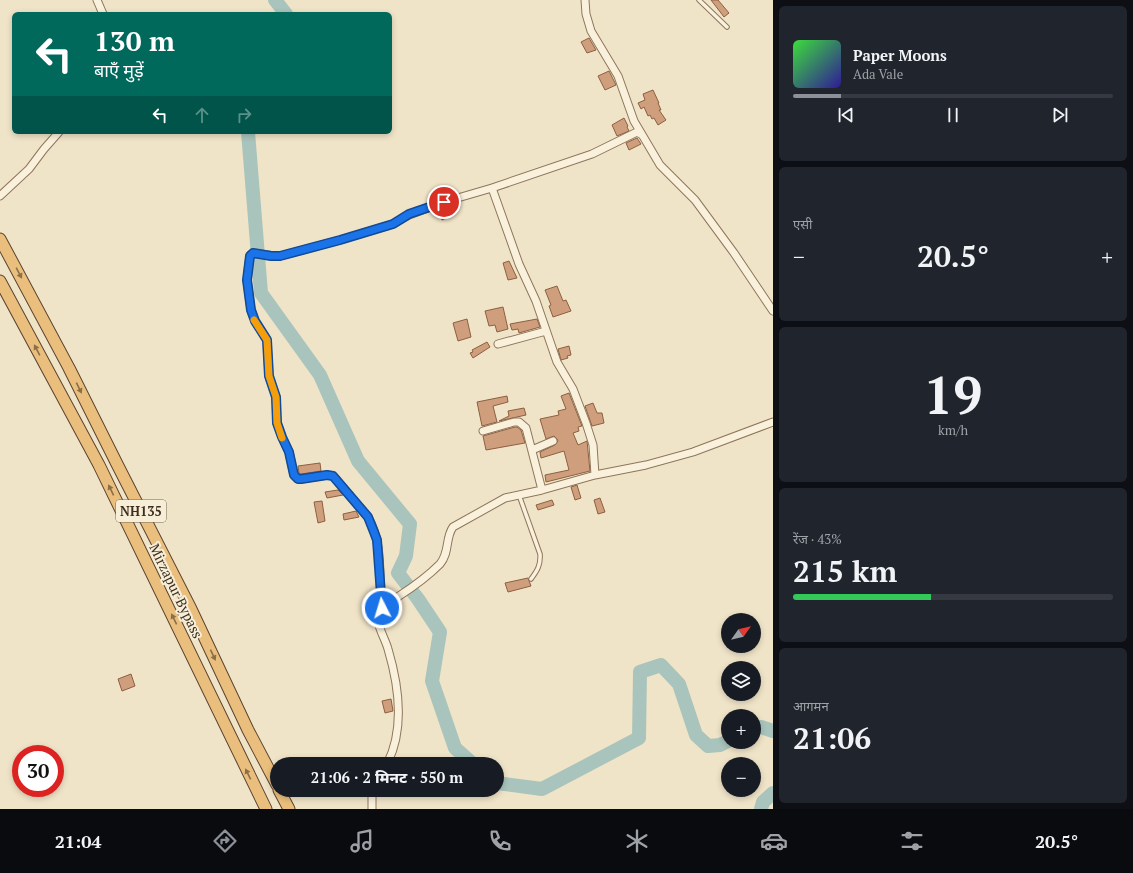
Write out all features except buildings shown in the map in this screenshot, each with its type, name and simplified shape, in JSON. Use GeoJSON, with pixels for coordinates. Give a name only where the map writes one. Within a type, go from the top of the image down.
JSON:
{"type":"FeatureCollection","features":[{"type":"Feature","properties":{"kind":"highway","name":"NH135"},"geometry":{"type":"LineString","coordinates":[[0,239],[69,368],[191,609],[248,730],[270,772]]}},
{"type":"Feature","properties":{"kind":"highway","name":"Mirzapur Bypass"},"geometry":{"type":"LineString","coordinates":[[0,281],[99,465],[266,809]]}},
{"type":"Feature","properties":{"kind":"highway"},"geometry":{"type":"LineString","coordinates":[[283,797],[289,809]]}},
{"type":"Feature","properties":{"kind":"street"},"geometry":{"type":"LineString","coordinates":[[97,0],[102,12]]}},
{"type":"Feature","properties":{"kind":"street"},"geometry":{"type":"LineString","coordinates":[[585,0],[586,14],[591,31],[618,76],[634,121],[660,165],[695,200],[734,253],[773,311]]}},
{"type":"Feature","properties":{"kind":"street"},"geometry":{"type":"LineString","coordinates":[[382,608],[377,540],[368,517],[333,476],[327,475],[298,479],[294,475],[289,452],[277,423],[276,397],[269,376],[267,340],[252,316],[248,291],[250,256],[255,253],[280,256],[393,224],[409,214],[592,154],[637,132],[642,135]]}},
{"type":"Feature","properties":{"kind":"street"},"geometry":{"type":"LineString","coordinates":[[0,196],[29,169],[57,134]]}},
{"type":"Feature","properties":{"kind":"street"},"geometry":{"type":"LineString","coordinates":[[492,188],[519,264],[536,301],[557,362],[573,389],[586,423],[593,445],[595,475]]}},
{"type":"Feature","properties":{"kind":"street"},"geometry":{"type":"LineString","coordinates":[[498,344],[546,331]]}},
{"type":"Feature","properties":{"kind":"street"},"geometry":{"type":"LineString","coordinates":[[483,431],[514,422],[519,422],[526,428],[542,490]]}},
{"type":"Feature","properties":{"kind":"street"},"geometry":{"type":"LineString","coordinates":[[390,757],[396,743],[398,718],[396,689],[391,661],[377,617],[382,608],[413,587],[439,565],[444,559],[448,547],[450,530],[453,527],[505,498],[542,490],[595,475],[646,465],[693,452],[773,422]]}},
{"type":"Feature","properties":{"kind":"street"},"geometry":{"type":"LineString","coordinates":[[532,450],[553,441]]}},
{"type":"Feature","properties":{"kind":"street"},"geometry":{"type":"LineString","coordinates":[[372,797],[372,809]]}},
{"type":"Feature","properties":{"kind":"lane"},"geometry":{"type":"LineString","coordinates":[[699,0],[727,27]]}},
{"type":"Feature","properties":{"kind":"lane"},"geometry":{"type":"LineString","coordinates":[[519,495],[540,554],[538,569],[531,579]]}},
{"type":"Feature","properties":{"kind":"waterway"},"geometry":{"type":"LineString","coordinates":[[275,0],[284,12]]}},
{"type":"Feature","properties":{"kind":"waterway"},"geometry":{"type":"LineString","coordinates":[[248,134],[261,293],[320,375],[358,461],[410,524],[406,556],[398,573],[418,599],[440,632],[432,681],[455,748],[465,757]]}},
{"type":"Feature","properties":{"kind":"waterway"},"geometry":{"type":"LineString","coordinates":[[504,784],[542,789],[639,738],[640,672],[661,665],[679,684],[696,735],[708,746],[721,744]]}},
{"type":"Feature","properties":{"kind":"waterway"},"geometry":{"type":"LineString","coordinates":[[761,727],[773,731]]}},
{"type":"Feature","properties":{"kind":"waterway"},"geometry":{"type":"LineString","coordinates":[[761,809],[763,802],[773,793]]}},
{"type":"Feature","properties":{"kind":"slow traffic"},"geometry":{"type":"LineString","coordinates":[[254,320],[267,340],[269,376],[276,397],[277,423],[282,438]]}},
{"type":"Feature","properties":{"kind":"route"},"geometry":{"type":"LineString","coordinates":[[382,608],[377,540],[368,517],[333,476],[327,475],[298,479],[294,475],[289,452],[277,423],[276,397],[269,376],[267,340],[252,316],[247,280],[250,256],[251,254],[255,253],[275,257],[340,240],[393,224],[409,214],[444,202]]}}]}
